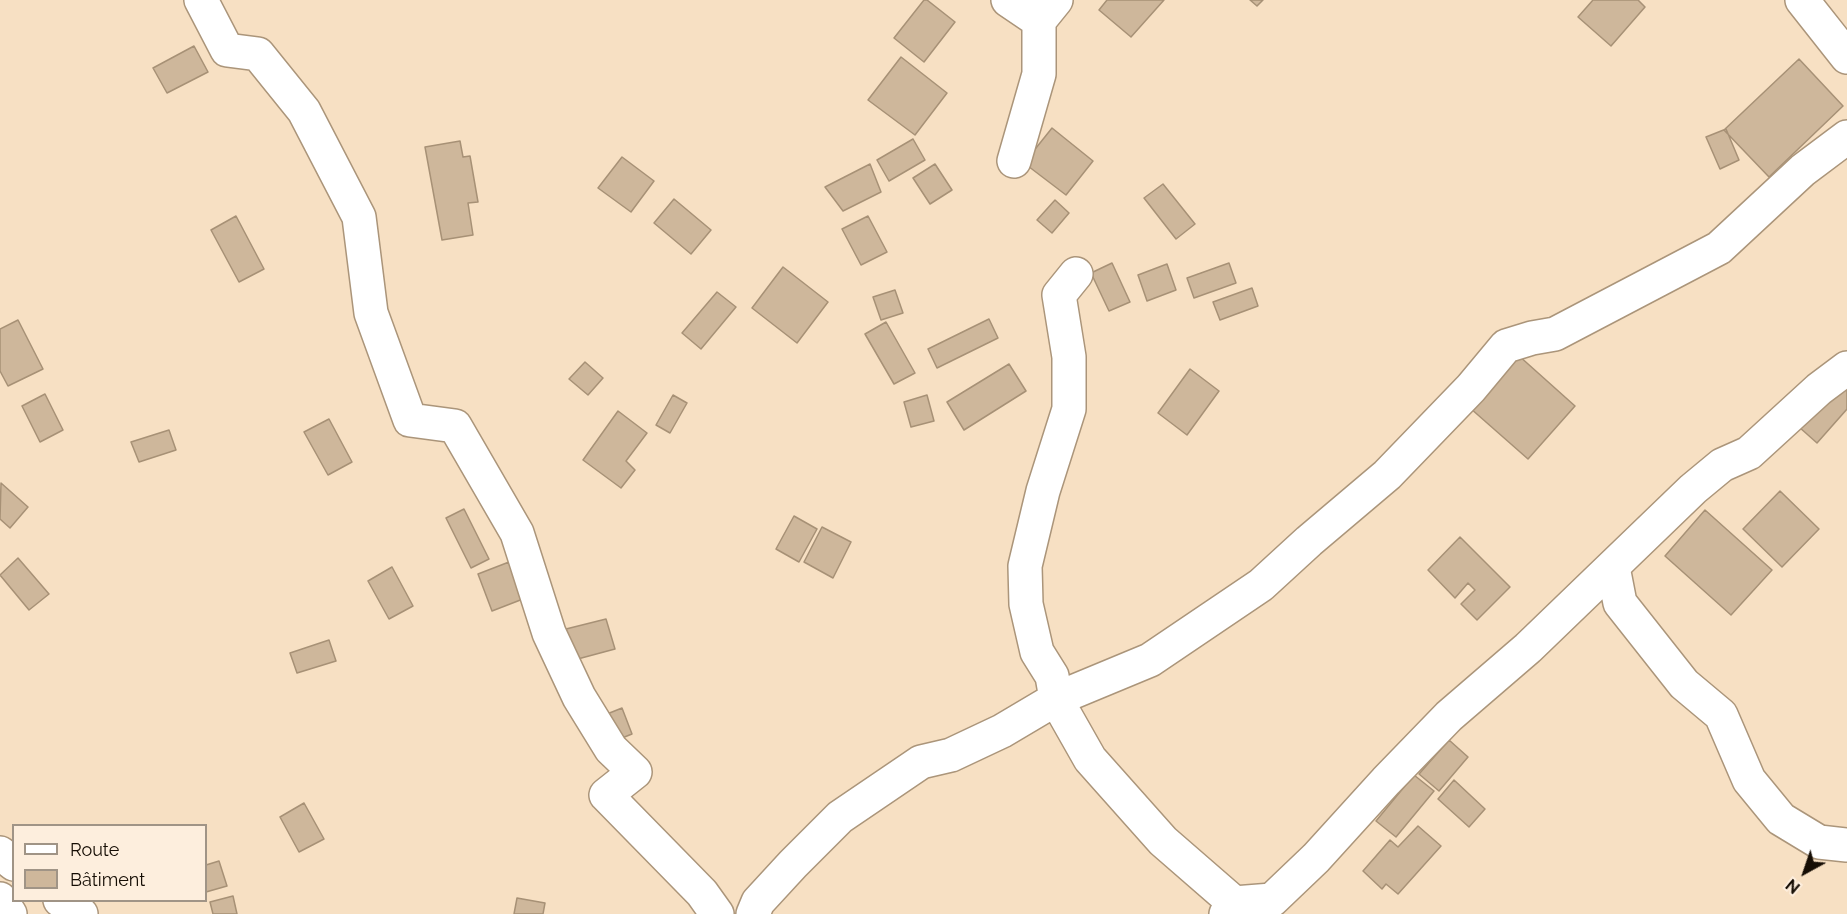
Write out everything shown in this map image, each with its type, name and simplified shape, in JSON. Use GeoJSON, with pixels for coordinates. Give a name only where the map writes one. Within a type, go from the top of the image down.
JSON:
{"type":"FeatureCollection","features":[{"type":"Feature","properties":{"kind":"street"},"geometry":{"type":"LineString","coordinates":[[201,0],[227,50],[258,54],[304,111],[359,218],[371,313],[410,420],[455,426],[517,533],[549,633],[579,697],[611,749],[635,772],[606,795],[694,885],[717,914]]}},
{"type":"Feature","properties":{"kind":"street"},"geometry":{"type":"LineString","coordinates":[[1008,0],[1047,11],[1039,74],[1014,161]]}},
{"type":"Feature","properties":{"kind":"street"},"geometry":{"type":"LineString","coordinates":[[1802,0],[1847,57]]}},
{"type":"Feature","properties":{"kind":"street"},"geometry":{"type":"LineString","coordinates":[[753,914],[758,902],[840,817],[921,762],[951,755],[1002,731],[1056,699],[1150,660],[1262,585],[1309,541],[1387,475],[1471,388],[1506,346],[1555,334],[1719,248],[1803,170],[1847,137]]}},
{"type":"Feature","properties":{"kind":"street"},"geometry":{"type":"LineString","coordinates":[[1076,274],[1059,295],[1069,357],[1069,409],[1043,491],[1026,566],[1026,604],[1037,652],[1052,676],[1056,699],[1090,759],[1163,841],[1236,910],[1272,900],[1316,858],[1449,716],[1528,648],[1693,489],[1722,465],[1749,453],[1819,389],[1847,368]]}},
{"type":"Feature","properties":{"kind":"street"},"geometry":{"type":"LineString","coordinates":[[1613,567],[1620,603],[1684,684],[1721,715],[1749,780],[1781,819],[1819,842],[1847,845]]}},
{"type":"Feature","properties":{"kind":"street"},"geometry":{"type":"LineString","coordinates":[[0,853],[12,862]]}},
{"type":"Feature","properties":{"kind":"street"},"geometry":{"type":"LineString","coordinates":[[0,899],[10,914]]}},
{"type":"Feature","properties":{"kind":"street"},"geometry":{"type":"LineString","coordinates":[[63,902],[81,914]]}},
{"type":"Feature","properties":{"kind":"building"},"geometry":{"type":"Polygon","coordinates":[[[924,0],[955,22],[924,62],[894,38],[924,0]]]}},
{"type":"Feature","properties":{"kind":"building"},"geometry":{"type":"Polygon","coordinates":[[[1107,0],[1164,0],[1131,37],[1099,10],[1107,0]]]}},
{"type":"Feature","properties":{"kind":"building"},"geometry":{"type":"Polygon","coordinates":[[[1250,0],[1263,0],[1257,6],[1250,0]]]}},
{"type":"Feature","properties":{"kind":"building"},"geometry":{"type":"Polygon","coordinates":[[[1593,0],[1638,0],[1645,7],[1611,46],[1578,17],[1593,0]]]}},
{"type":"Feature","properties":{"kind":"building"},"geometry":{"type":"Polygon","coordinates":[[[194,46],[208,72],[167,93],[153,68],[194,46]]]}},
{"type":"Feature","properties":{"kind":"building"},"geometry":{"type":"Polygon","coordinates":[[[901,57],[947,93],[915,135],[868,100],[901,57]]]}},
{"type":"Feature","properties":{"kind":"building"},"geometry":{"type":"Polygon","coordinates":[[[1799,59],[1843,106],[1769,177],[1724,130],[1799,59]]]}},
{"type":"Feature","properties":{"kind":"building"},"geometry":{"type":"Polygon","coordinates":[[[1052,128],[1093,161],[1066,195],[1024,163],[1052,128]]]}},
{"type":"Feature","properties":{"kind":"building"},"geometry":{"type":"Polygon","coordinates":[[[1726,129],[1739,160],[1720,169],[1706,137],[1726,129]]]}},
{"type":"Feature","properties":{"kind":"building"},"geometry":{"type":"Polygon","coordinates":[[[913,139],[925,160],[889,181],[877,160],[913,139]]]}},
{"type":"Feature","properties":{"kind":"building"},"geometry":{"type":"Polygon","coordinates":[[[460,141],[463,157],[470,156],[478,202],[468,203],[473,235],[442,240],[425,147],[460,141]]]}},
{"type":"Feature","properties":{"kind":"building"},"geometry":{"type":"Polygon","coordinates":[[[622,157],[654,181],[631,212],[598,188],[622,157]]]}},
{"type":"Feature","properties":{"kind":"building"},"geometry":{"type":"Polygon","coordinates":[[[870,164],[881,192],[843,211],[825,187],[870,164]]]}},
{"type":"Feature","properties":{"kind":"building"},"geometry":{"type":"Polygon","coordinates":[[[935,164],[952,190],[930,204],[913,178],[935,164]]]}},
{"type":"Feature","properties":{"kind":"building"},"geometry":{"type":"Polygon","coordinates":[[[1163,184],[1195,224],[1176,239],[1144,198],[1163,184]]]}},
{"type":"Feature","properties":{"kind":"building"},"geometry":{"type":"Polygon","coordinates":[[[674,199],[711,230],[691,254],[654,223],[674,199]]]}},
{"type":"Feature","properties":{"kind":"building"},"geometry":{"type":"Polygon","coordinates":[[[1055,200],[1069,213],[1052,233],[1037,220],[1055,200]]]}},
{"type":"Feature","properties":{"kind":"building"},"geometry":{"type":"Polygon","coordinates":[[[236,216],[264,269],[239,282],[211,230],[236,216]]]}},
{"type":"Feature","properties":{"kind":"building"},"geometry":{"type":"Polygon","coordinates":[[[868,216],[887,252],[861,265],[842,229],[868,216]]]}},
{"type":"Feature","properties":{"kind":"building"},"geometry":{"type":"Polygon","coordinates":[[[1112,263],[1130,302],[1109,311],[1091,273],[1112,263]]]}},
{"type":"Feature","properties":{"kind":"building"},"geometry":{"type":"Polygon","coordinates":[[[1229,263],[1236,283],[1194,298],[1187,278],[1229,263]]]}},
{"type":"Feature","properties":{"kind":"building"},"geometry":{"type":"Polygon","coordinates":[[[1167,264],[1176,290],[1147,301],[1138,275],[1167,264]]]}},
{"type":"Feature","properties":{"kind":"building"},"geometry":{"type":"Polygon","coordinates":[[[783,267],[828,302],[797,343],[752,308],[783,267]]]}},
{"type":"Feature","properties":{"kind":"building"},"geometry":{"type":"Polygon","coordinates":[[[1252,288],[1258,306],[1220,320],[1213,302],[1252,288]]]}},
{"type":"Feature","properties":{"kind":"building"},"geometry":{"type":"Polygon","coordinates":[[[895,290],[903,313],[881,320],[873,297],[895,290]]]}},
{"type":"Feature","properties":{"kind":"building"},"geometry":{"type":"Polygon","coordinates":[[[717,292],[736,307],[701,349],[682,333],[717,292]]]}},
{"type":"Feature","properties":{"kind":"building"},"geometry":{"type":"Polygon","coordinates":[[[989,319],[998,338],[937,368],[928,349],[989,319]]]}},
{"type":"Feature","properties":{"kind":"building"},"geometry":{"type":"Polygon","coordinates":[[[18,320],[43,369],[8,386],[0,371],[0,329],[18,320]]]}},
{"type":"Feature","properties":{"kind":"building"},"geometry":{"type":"Polygon","coordinates":[[[886,322],[915,373],[894,384],[865,334],[886,322]]]}},
{"type":"Feature","properties":{"kind":"building"},"geometry":{"type":"Polygon","coordinates":[[[1518,355],[1575,406],[1528,459],[1470,408],[1518,355]]]}},
{"type":"Feature","properties":{"kind":"building"},"geometry":{"type":"Polygon","coordinates":[[[585,362],[603,378],[588,395],[569,379],[585,362]]]}},
{"type":"Feature","properties":{"kind":"building"},"geometry":{"type":"Polygon","coordinates":[[[1009,364],[1026,391],[964,430],[947,402],[1009,364]]]}},
{"type":"Feature","properties":{"kind":"building"},"geometry":{"type":"Polygon","coordinates":[[[1190,369],[1219,391],[1187,435],[1158,413],[1190,369]]]}},
{"type":"Feature","properties":{"kind":"building"},"geometry":{"type":"Polygon","coordinates":[[[1847,386],[1847,409],[1817,443],[1799,427],[1847,386]]]}},
{"type":"Feature","properties":{"kind":"building"},"geometry":{"type":"Polygon","coordinates":[[[45,394],[63,430],[40,442],[22,406],[45,394]]]}},
{"type":"Feature","properties":{"kind":"building"},"geometry":{"type":"Polygon","coordinates":[[[673,395],[687,403],[670,433],[656,425],[673,395]]]}},
{"type":"Feature","properties":{"kind":"building"},"geometry":{"type":"Polygon","coordinates":[[[927,395],[934,421],[911,427],[904,402],[927,395]]]}},
{"type":"Feature","properties":{"kind":"building"},"geometry":{"type":"Polygon","coordinates":[[[618,411],[647,433],[626,461],[635,470],[621,488],[583,460],[618,411]]]}},
{"type":"Feature","properties":{"kind":"building"},"geometry":{"type":"Polygon","coordinates":[[[329,419],[352,462],[328,475],[304,432],[329,419]]]}},
{"type":"Feature","properties":{"kind":"building"},"geometry":{"type":"Polygon","coordinates":[[[169,430],[176,450],[139,462],[131,442],[169,430]]]}},
{"type":"Feature","properties":{"kind":"building"},"geometry":{"type":"Polygon","coordinates":[[[1,483],[28,507],[10,528],[0,519],[1,483]]]}},
{"type":"Feature","properties":{"kind":"building"},"geometry":{"type":"Polygon","coordinates":[[[1780,491],[1819,529],[1782,567],[1743,529],[1780,491]]]}},
{"type":"Feature","properties":{"kind":"building"},"geometry":{"type":"Polygon","coordinates":[[[464,509],[489,559],[471,568],[446,518],[464,509]]]}},
{"type":"Feature","properties":{"kind":"building"},"geometry":{"type":"Polygon","coordinates":[[[1705,510],[1772,570],[1731,615],[1665,556],[1705,510]]]}},
{"type":"Feature","properties":{"kind":"building"},"geometry":{"type":"Polygon","coordinates":[[[794,516],[817,529],[799,562],[776,549],[794,516]]]}},
{"type":"Feature","properties":{"kind":"building"},"geometry":{"type":"Polygon","coordinates":[[[822,527],[851,542],[833,578],[804,562],[822,527]]]}},
{"type":"Feature","properties":{"kind":"building"},"geometry":{"type":"Polygon","coordinates":[[[1460,537],[1510,587],[1477,620],[1461,604],[1475,590],[1468,583],[1455,598],[1428,570],[1460,537]]]}},
{"type":"Feature","properties":{"kind":"building"},"geometry":{"type":"Polygon","coordinates":[[[18,558],[49,594],[29,610],[0,575],[18,558]]]}},
{"type":"Feature","properties":{"kind":"building"},"geometry":{"type":"Polygon","coordinates":[[[509,562],[523,599],[492,611],[478,574],[509,562]]]}},
{"type":"Feature","properties":{"kind":"building"},"geometry":{"type":"Polygon","coordinates":[[[392,567],[413,606],[389,619],[368,581],[392,567]]]}},
{"type":"Feature","properties":{"kind":"building"},"geometry":{"type":"Polygon","coordinates":[[[606,619],[615,649],[574,660],[566,629],[606,619]]]}},
{"type":"Feature","properties":{"kind":"building"},"geometry":{"type":"Polygon","coordinates":[[[329,640],[336,661],[297,673],[290,653],[329,640]]]}},
{"type":"Feature","properties":{"kind":"building"},"geometry":{"type":"Polygon","coordinates":[[[622,708],[632,734],[617,740],[607,714],[622,708]]]}},
{"type":"Feature","properties":{"kind":"building"},"geometry":{"type":"Polygon","coordinates":[[[1449,740],[1468,757],[1439,791],[1419,774],[1449,740]]]}},
{"type":"Feature","properties":{"kind":"building"},"geometry":{"type":"Polygon","coordinates":[[[1414,775],[1434,791],[1396,837],[1376,821],[1414,775]]]}},
{"type":"Feature","properties":{"kind":"building"},"geometry":{"type":"Polygon","coordinates":[[[1454,780],[1485,809],[1469,827],[1438,799],[1454,780]]]}},
{"type":"Feature","properties":{"kind":"building"},"geometry":{"type":"Polygon","coordinates":[[[304,803],[324,839],[299,852],[280,817],[304,803]]]}},
{"type":"Feature","properties":{"kind":"building"},"geometry":{"type":"Polygon","coordinates":[[[1418,826],[1441,846],[1398,894],[1386,884],[1382,889],[1363,871],[1390,840],[1398,847],[1418,826]]]}},
{"type":"Feature","properties":{"kind":"building"},"geometry":{"type":"Polygon","coordinates":[[[219,861],[227,886],[207,892],[207,865],[219,861]]]}},
{"type":"Feature","properties":{"kind":"building"},"geometry":{"type":"Polygon","coordinates":[[[233,896],[237,914],[213,914],[210,902],[233,896]]]}},
{"type":"Feature","properties":{"kind":"building"},"geometry":{"type":"Polygon","coordinates":[[[517,898],[545,903],[543,914],[514,914],[517,898]]]}}]}
